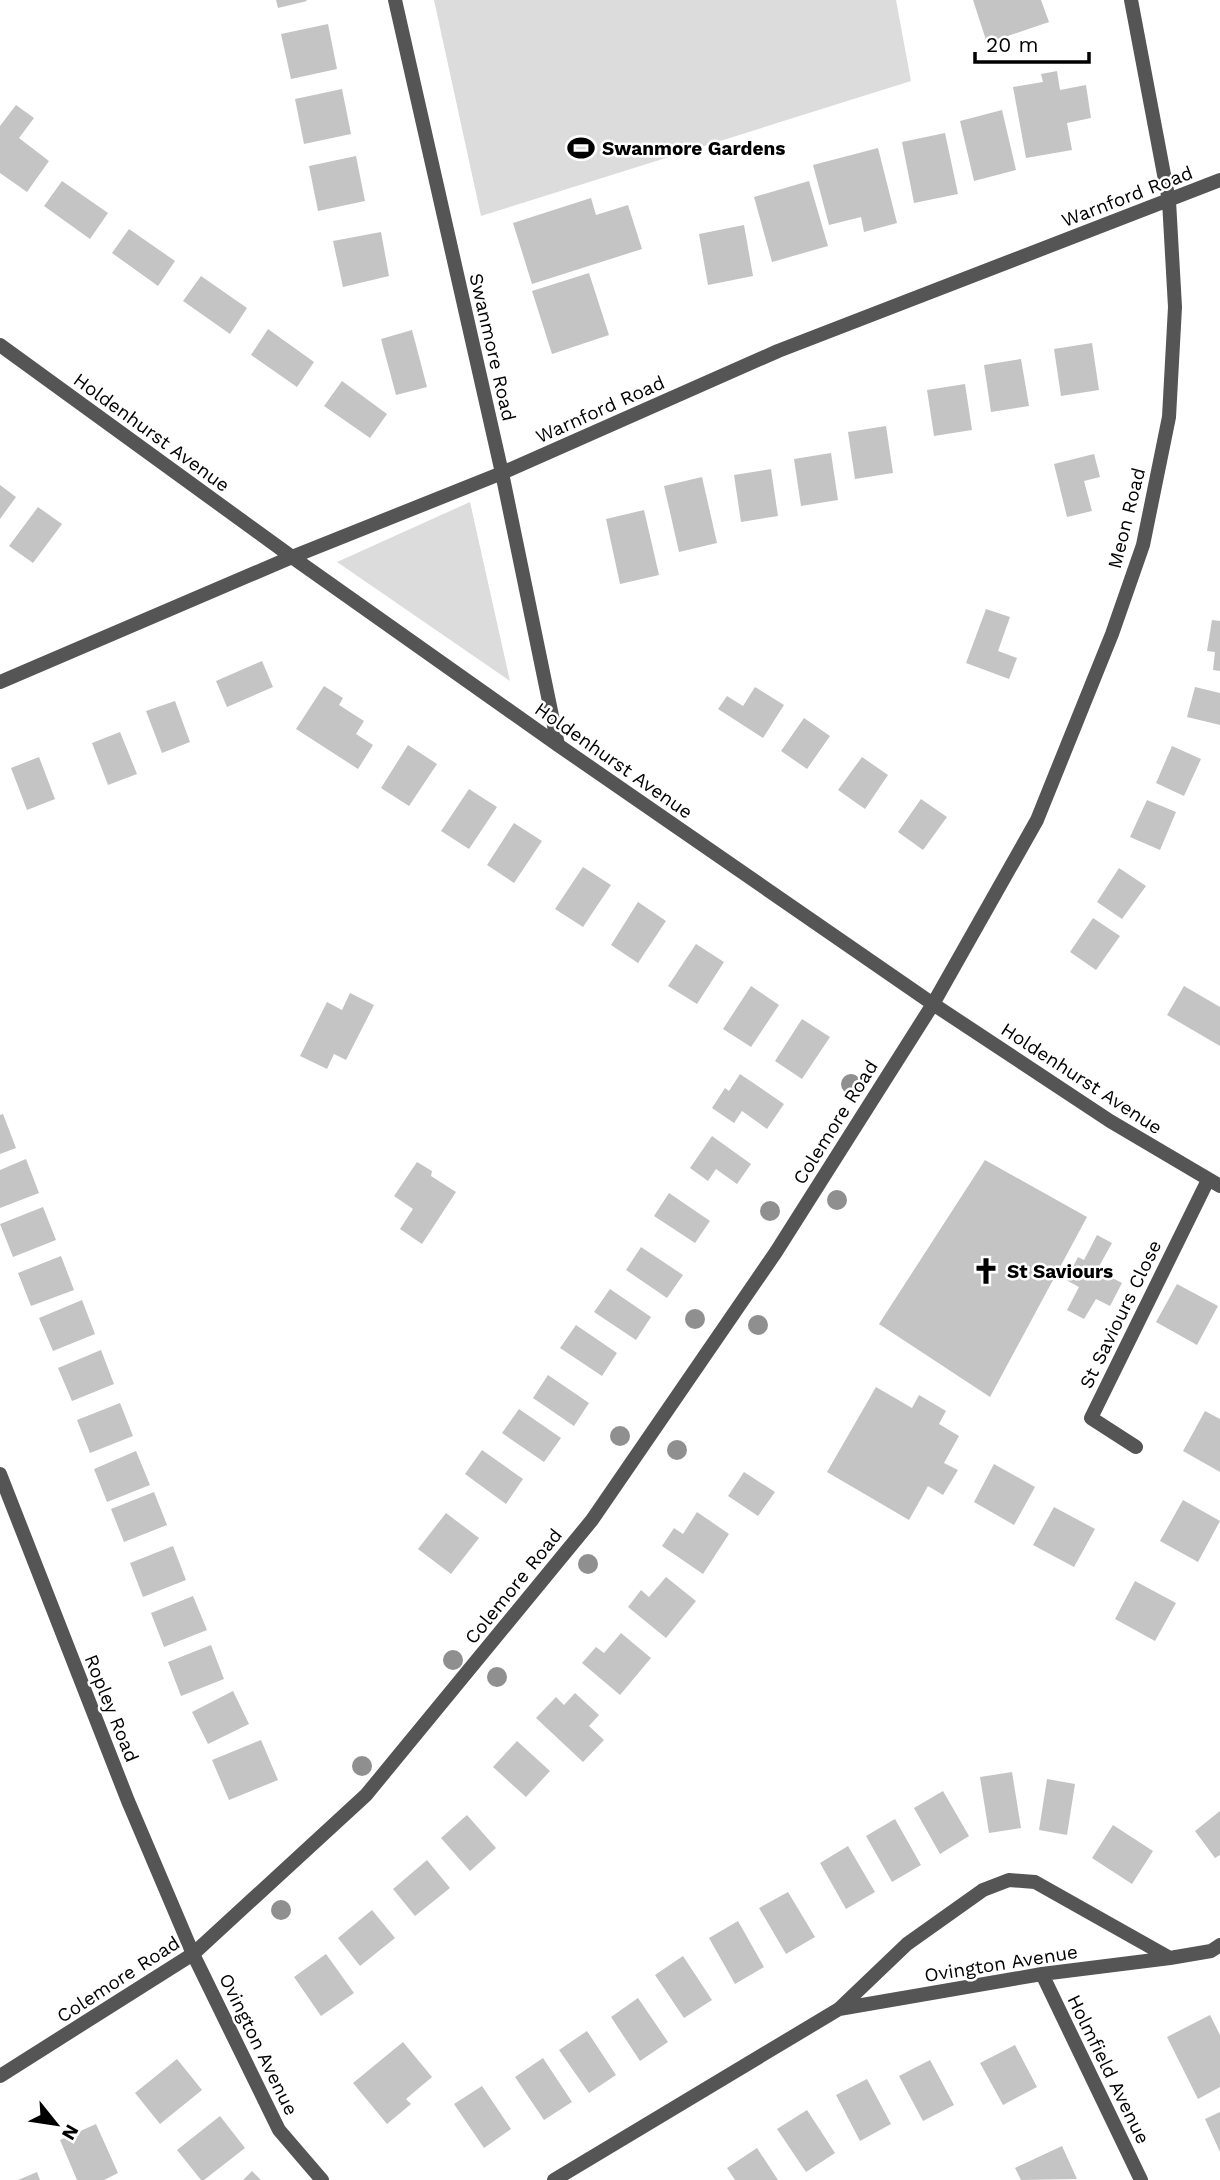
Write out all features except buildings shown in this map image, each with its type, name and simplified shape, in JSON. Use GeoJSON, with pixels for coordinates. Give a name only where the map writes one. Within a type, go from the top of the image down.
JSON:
{"type":"FeatureCollection","features":[{"type":"Feature","properties":{"kind":"street","name":"Swanmore Road"},"geometry":{"type":"LineString","coordinates":[[396,0],[502,473],[558,745]]}},
{"type":"Feature","properties":{"kind":"street","name":"Meon Road"},"geometry":{"type":"LineString","coordinates":[[933,1004],[1037,820],[1112,634],[1143,545],[1169,417],[1175,307],[1169,201],[1131,0]]}},
{"type":"Feature","properties":{"kind":"street","name":"Warnford Road"},"geometry":{"type":"LineString","coordinates":[[0,682],[292,557],[502,473],[778,351],[1220,180]]}},
{"type":"Feature","properties":{"kind":"street","name":"Holdenhurst Avenue"},"geometry":{"type":"LineString","coordinates":[[0,345],[292,557],[558,745],[933,1004],[1110,1121],[1214,1183]]}},
{"type":"Feature","properties":{"kind":"street","name":"Colemore Road"},"geometry":{"type":"LineString","coordinates":[[0,2076],[193,1954],[366,1795],[592,1520],[776,1252],[933,1004]]}},
{"type":"Feature","properties":{"kind":"street","name":"St Saviours Close"},"geometry":{"type":"LineString","coordinates":[[1136,1447],[1091,1418],[1214,1183]]}},
{"type":"Feature","properties":{"kind":"street","name":"Ropley Road"},"geometry":{"type":"LineString","coordinates":[[0,1474],[128,1801],[193,1954]]}},
{"type":"Feature","properties":{"kind":"street","name":"Ovington Avenue"},"geometry":{"type":"LineString","coordinates":[[554,2180],[839,2009],[907,1944],[983,1890],[1009,1880],[1035,1882],[1170,1958]]}},
{"type":"Feature","properties":{"kind":"street","name":"Ovington Avenue"},"geometry":{"type":"LineString","coordinates":[[839,2009],[1042,1974],[1170,1958],[1211,1951],[1220,1945]]}},
{"type":"Feature","properties":{"kind":"street","name":"Ovington Avenue"},"geometry":{"type":"LineString","coordinates":[[193,1954],[279,2130],[322,2180]]}},
{"type":"Feature","properties":{"kind":"street","name":"Holmfield Avenue"},"geometry":{"type":"LineString","coordinates":[[1042,1974],[1141,2180]]}},
{"type":"Feature","properties":{"kind":"shaded area","name":"Swanmore Gardens"},"geometry":{"type":"Polygon","coordinates":[[[434,0],[896,0],[911,81],[481,216],[434,0]]]}},
{"type":"Feature","properties":{"kind":"shaded area"},"geometry":{"type":"Polygon","coordinates":[[[470,502],[510,681],[337,562],[470,502]]]}},
{"type":"Feature","properties":{"kind":"place","name":"Swanmore Gardens"},"geometry":{"type":"Point","coordinates":[581,148]}},
{"type":"Feature","properties":{"kind":"place","name":"St Saviours"},"geometry":{"type":"Point","coordinates":[986,1271]}}]}
